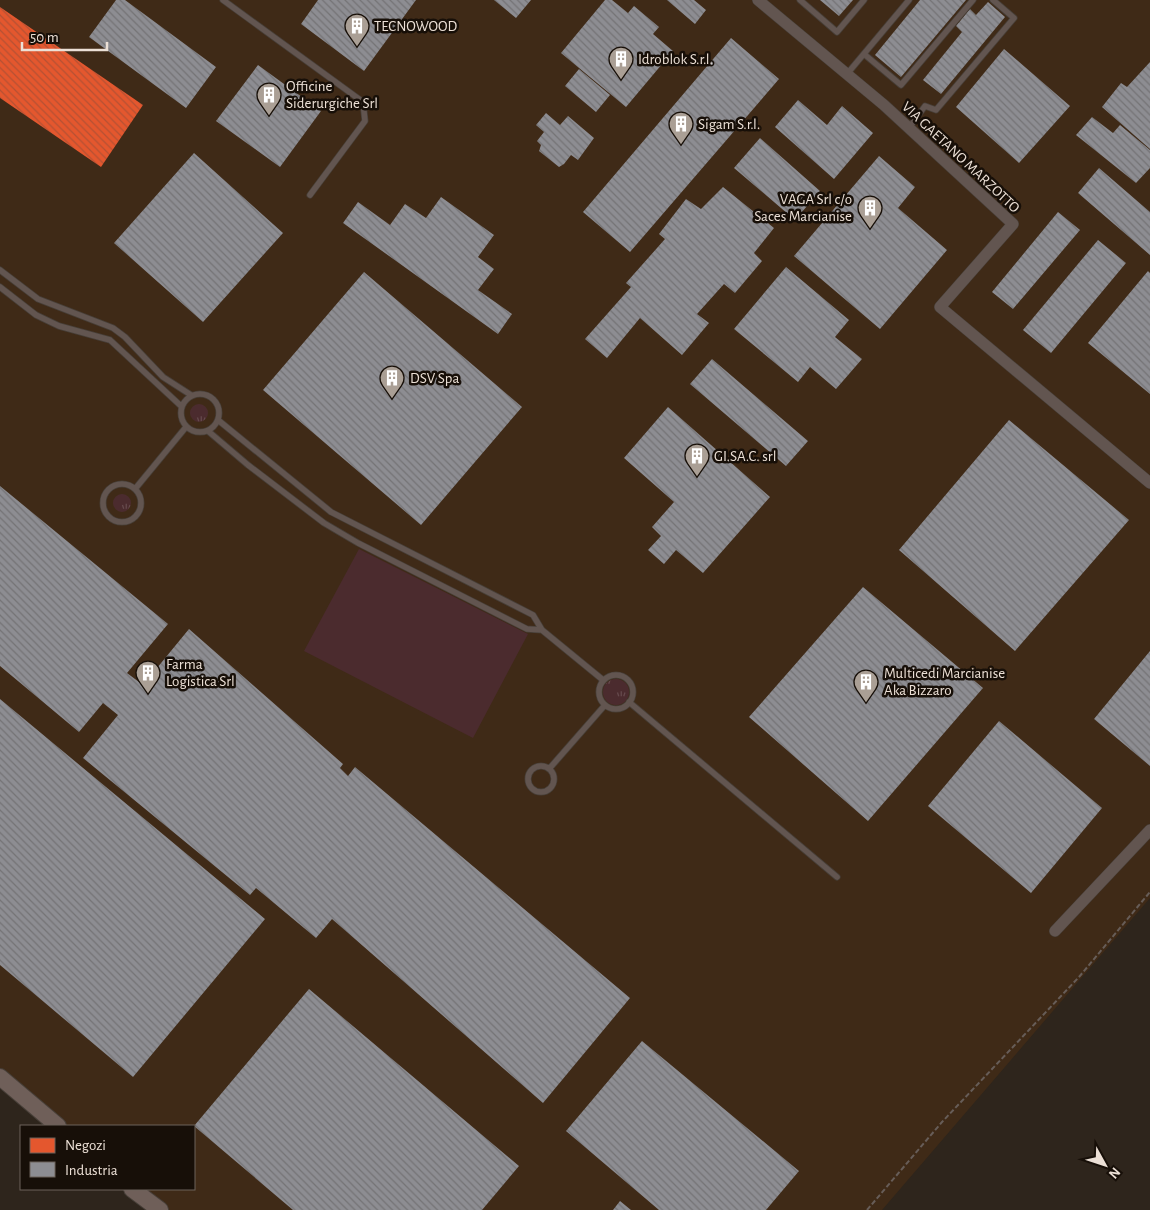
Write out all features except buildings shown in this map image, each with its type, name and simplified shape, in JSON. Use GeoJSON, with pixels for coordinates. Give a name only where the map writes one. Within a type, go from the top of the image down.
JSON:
{"type":"FeatureCollection","features":[{"type":"Feature","properties":{"kind":"street","name":"VIA GAETANO MARZOTTO"},"geometry":{"type":"LineString","coordinates":[[758,0],[909,128],[1013,224],[940,307],[1150,483]]}},
{"type":"Feature","properties":{"kind":"street"},"geometry":{"type":"LineString","coordinates":[[1055,931],[1150,830]]}},
{"type":"Feature","properties":{"kind":"street"},"geometry":{"type":"LineString","coordinates":[[0,1077],[57,1125]]}},
{"type":"Feature","properties":{"kind":"street"},"geometry":{"type":"LineString","coordinates":[[133,1190],[160,1210]]}},
{"type":"Feature","properties":{"kind":"lane"},"geometry":{"type":"LineString","coordinates":[[223,0],[363,102],[365,121],[310,195]]}},
{"type":"Feature","properties":{"kind":"lane"},"geometry":{"type":"LineString","coordinates":[[800,0],[837,32],[864,0]]}},
{"type":"Feature","properties":{"kind":"lane"},"geometry":{"type":"LineString","coordinates":[[846,74],[909,0]]}},
{"type":"Feature","properties":{"kind":"lane"},"geometry":{"type":"LineString","coordinates":[[864,54],[901,85],[973,0]]}},
{"type":"Feature","properties":{"kind":"lane"},"geometry":{"type":"LineString","coordinates":[[909,128],[925,106],[936,110],[1014,18],[993,0]]}},
{"type":"Feature","properties":{"kind":"lane"},"geometry":{"type":"LineString","coordinates":[[0,270],[38,299],[114,328],[164,377],[191,395]]}},
{"type":"Feature","properties":{"kind":"lane"},"geometry":{"type":"LineString","coordinates":[[0,287],[36,315],[59,326],[110,340],[181,406]]}},
{"type":"Feature","properties":{"kind":"lane"},"geometry":{"type":"LineString","coordinates":[[204,394],[215,401],[219,413],[218,420],[208,431],[196,432],[186,427],[180,418],[181,406],[191,395],[204,394]]}},
{"type":"Feature","properties":{"kind":"lane"},"geometry":{"type":"LineString","coordinates":[[218,420],[331,512],[533,615],[542,630],[603,680]]}},
{"type":"Feature","properties":{"kind":"lane"},"geometry":{"type":"LineString","coordinates":[[135,489],[186,427]]}},
{"type":"Feature","properties":{"kind":"lane"},"geometry":{"type":"LineString","coordinates":[[208,431],[248,465],[324,523],[358,543],[527,629],[542,630]]}},
{"type":"Feature","properties":{"kind":"lane"},"geometry":{"type":"LineString","coordinates":[[123,484],[135,489],[141,500],[140,512],[136,517],[131,521],[119,523],[108,518],[102,506],[105,493],[110,488],[123,484]]}},
{"type":"Feature","properties":{"kind":"lane"},"geometry":{"type":"LineString","coordinates":[[614,675],[625,678],[632,687],[629,702],[625,706],[614,709],[604,705],[601,701],[599,690],[603,680],[614,675]]}},
{"type":"Feature","properties":{"kind":"lane"},"geometry":{"type":"LineString","coordinates":[[629,702],[836,877]]}},
{"type":"Feature","properties":{"kind":"lane"},"geometry":{"type":"LineString","coordinates":[[548,769],[604,705]]}},
{"type":"Feature","properties":{"kind":"lane"},"geometry":{"type":"LineString","coordinates":[[540,766],[548,769],[554,780],[550,788],[539,792],[529,785],[528,776],[532,769],[540,766]]}},
{"type":"Feature","properties":{"kind":"path"},"geometry":{"type":"LineString","coordinates":[[867,1210],[942,1122],[1079,977],[1150,892]]}},
{"type":"Feature","properties":{"kind":"shaded area"},"geometry":{"type":"Polygon","coordinates":[[[0,0],[1150,0],[1150,898],[882,1210],[151,1210],[127,1190],[195,1190],[195,1125],[50,1125],[0,1083],[0,0]]]}},
{"type":"Feature","properties":{"kind":"green space"},"geometry":{"type":"Polygon","coordinates":[[[199,404],[205,407],[208,413],[205,419],[199,422],[193,419],[190,413],[193,407],[199,404]]]}},
{"type":"Feature","properties":{"kind":"green space"},"geometry":{"type":"Polygon","coordinates":[[[122,494],[128,497],[131,503],[128,509],[122,512],[116,509],[113,503],[116,497],[122,494]]]}},
{"type":"Feature","properties":{"kind":"green space"},"geometry":{"type":"Polygon","coordinates":[[[359,549],[528,634],[473,738],[304,651],[359,549]]]}},
{"type":"Feature","properties":{"kind":"green space"},"geometry":{"type":"Polygon","coordinates":[[[616,679],[625,683],[629,692],[625,701],[616,705],[607,701],[603,692],[607,683],[616,679]]]}},
{"type":"Feature","properties":{"kind":"place","name":"TECNOWOOD"},"geometry":{"type":"Point","coordinates":[357,47]}},
{"type":"Feature","properties":{"kind":"place","name":"Idroblok S.r.l."},"geometry":{"type":"Point","coordinates":[621,80]}},
{"type":"Feature","properties":{"kind":"place","name":"Officine Siderurgiche Srl"},"geometry":{"type":"Point","coordinates":[269,116]}},
{"type":"Feature","properties":{"kind":"place","name":"Sigam S.r.l."},"geometry":{"type":"Point","coordinates":[681,145]}},
{"type":"Feature","properties":{"kind":"place","name":"VAGA Srl c/o Saces Marcianise"},"geometry":{"type":"Point","coordinates":[870,229]}},
{"type":"Feature","properties":{"kind":"place","name":"DSV Spa"},"geometry":{"type":"Point","coordinates":[392,399]}},
{"type":"Feature","properties":{"kind":"place","name":"GI.SA.C. srl"},"geometry":{"type":"Point","coordinates":[697,477]}},
{"type":"Feature","properties":{"kind":"place","name":"Farma Logistica Srl"},"geometry":{"type":"Point","coordinates":[148,694]}},
{"type":"Feature","properties":{"kind":"place","name":"Multicedi Marcianise Aka Bizzaro"},"geometry":{"type":"Point","coordinates":[866,703]}}]}
